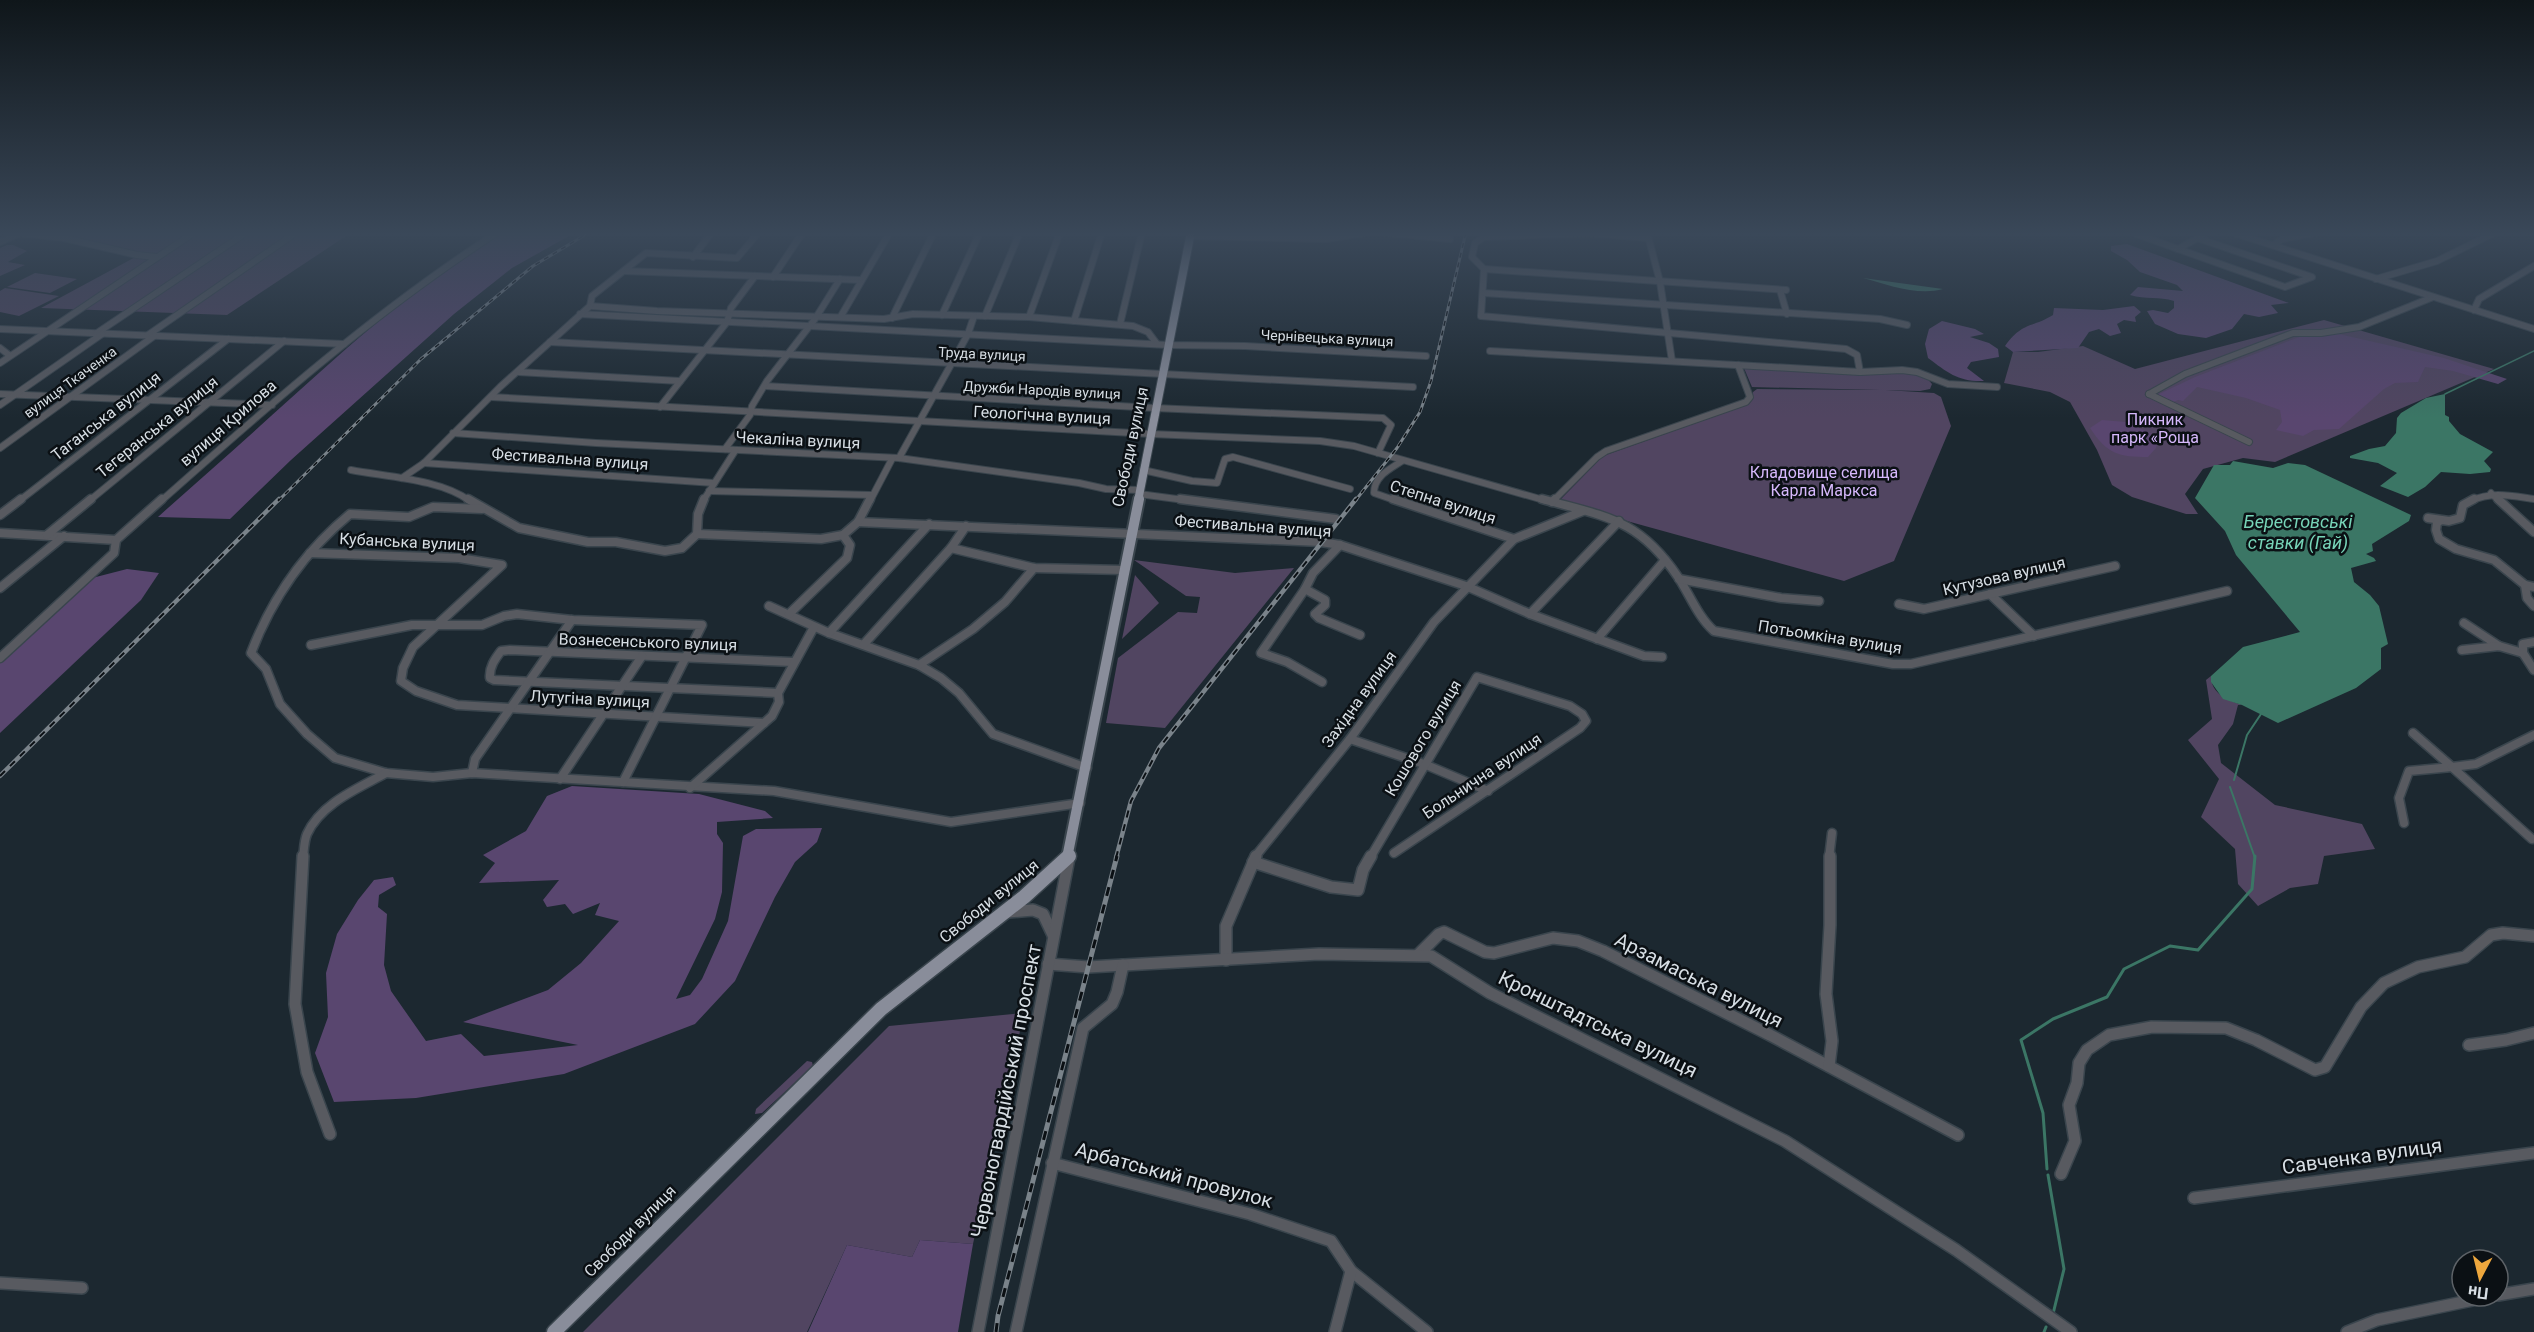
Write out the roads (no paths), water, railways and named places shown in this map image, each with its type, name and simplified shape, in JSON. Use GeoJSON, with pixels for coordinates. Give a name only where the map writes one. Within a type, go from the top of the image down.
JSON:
{"type":"FeatureCollection","features":[{"type":"Feature","properties":{"kind":"main road","name":"Свободи вулиця"},"geometry":{"type":"LineString","coordinates":[[554,1332],[882,1009],[1002,914],[1069,856],[1123,570],[1179,294]]}},
{"type":"Feature","properties":{"kind":"street"},"geometry":{"type":"LineString","coordinates":[[0,363],[101,294]]}},
{"type":"Feature","properties":{"kind":"street"},"geometry":{"type":"LineString","coordinates":[[0,405],[157,294]]}},
{"type":"Feature","properties":{"kind":"street","name":"вулиця Ткаченка"},"geometry":{"type":"LineString","coordinates":[[0,448],[209,294]]}},
{"type":"Feature","properties":{"kind":"street","name":"вулиця Крилова"},"geometry":{"type":"LineString","coordinates":[[0,658],[114,553],[116,540],[344,344],[407,294]]}},
{"type":"Feature","properties":{"kind":"street"},"geometry":{"type":"LineString","coordinates":[[402,478],[424,463],[491,397],[499,386],[518,372],[550,342],[562,327],[590,306],[594,294]]}},
{"type":"Feature","properties":{"kind":"street"},"geometry":{"type":"LineString","coordinates":[[660,407],[727,322],[731,308],[741,294]]}},
{"type":"Feature","properties":{"kind":"street"},"geometry":{"type":"LineString","coordinates":[[725,449],[750,415],[765,386],[831,294]]}},
{"type":"Feature","properties":{"kind":"street"},"geometry":{"type":"LineString","coordinates":[[841,316],[853,294]]}},
{"type":"Feature","properties":{"kind":"street"},"geometry":{"type":"LineString","coordinates":[[892,318],[904,294]]}},
{"type":"Feature","properties":{"kind":"street"},"geometry":{"type":"LineString","coordinates":[[942,315],[952,294]]}},
{"type":"Feature","properties":{"kind":"street"},"geometry":{"type":"LineString","coordinates":[[985,316],[994,294]]}},
{"type":"Feature","properties":{"kind":"street"},"geometry":{"type":"LineString","coordinates":[[1029,317],[1037,294]]}},
{"type":"Feature","properties":{"kind":"street"},"geometry":{"type":"LineString","coordinates":[[1074,321],[1082,294]]}},
{"type":"Feature","properties":{"kind":"street"},"geometry":{"type":"LineString","coordinates":[[1120,324],[1127,294]]}},
{"type":"Feature","properties":{"kind":"street"},"geometry":{"type":"LineString","coordinates":[[1484,294],[1482,317],[1846,349],[1857,355],[1860,372]]}},
{"type":"Feature","properties":{"kind":"street"},"geometry":{"type":"LineString","coordinates":[[1500,294],[1880,319],[1907,325]]}},
{"type":"Feature","properties":{"kind":"street"},"geometry":{"type":"LineString","coordinates":[[1662,294],[1672,361]]}},
{"type":"Feature","properties":{"kind":"street"},"geometry":{"type":"LineString","coordinates":[[1784,294],[1787,314]]}},
{"type":"Feature","properties":{"kind":"street"},"geometry":{"type":"LineString","coordinates":[[2425,294],[2534,329]]}},
{"type":"Feature","properties":{"kind":"street"},"geometry":{"type":"LineString","coordinates":[[2474,310],[2479,299],[2487,294]]}},
{"type":"Feature","properties":{"kind":"street"},"geometry":{"type":"LineString","coordinates":[[2249,442],[2149,394],[2185,374],[2294,333],[2321,333],[2359,327],[2434,297]]}},
{"type":"Feature","properties":{"kind":"street"},"geometry":{"type":"LineString","coordinates":[[590,306],[657,311],[892,318],[904,314],[1029,317],[1120,324],[1142,328],[1157,344]]}},
{"type":"Feature","properties":{"kind":"street","name":"Чернівецька вулиця"},"geometry":{"type":"LineString","coordinates":[[580,314],[1168,345],[1235,345],[1426,356]]}},
{"type":"Feature","properties":{"kind":"street"},"geometry":{"type":"LineString","coordinates":[[735,451],[709,491],[694,524],[697,534],[821,539],[843,536],[858,522],[872,495],[919,422],[968,334],[974,316]]}},
{"type":"Feature","properties":{"kind":"street"},"geometry":{"type":"LineString","coordinates":[[0,329],[344,344]]}},
{"type":"Feature","properties":{"kind":"street","name":"Таганська вулиця"},"geometry":{"type":"LineString","coordinates":[[0,515],[229,339]]}},
{"type":"Feature","properties":{"kind":"street","name":"Тегеранська вулиця"},"geometry":{"type":"LineString","coordinates":[[47,535],[284,341]]}},
{"type":"Feature","properties":{"kind":"street","name":"Труда вулиця"},"geometry":{"type":"LineString","coordinates":[[550,342],[1413,387]]}},
{"type":"Feature","properties":{"kind":"street"},"geometry":{"type":"LineString","coordinates":[[0,348],[9,355]]}},
{"type":"Feature","properties":{"kind":"street"},"geometry":{"type":"LineString","coordinates":[[1490,351],[1860,372],[1902,370],[1917,372],[1948,384],[1997,387]]}},
{"type":"Feature","properties":{"kind":"street"},"geometry":{"type":"LineString","coordinates":[[1552,502],[1597,456],[1606,451],[1746,402],[1750,397],[1738,365]]}},
{"type":"Feature","properties":{"kind":"street"},"geometry":{"type":"LineString","coordinates":[[518,372],[680,381]]}},
{"type":"Feature","properties":{"kind":"street","name":"Дружби Народів вулиця"},"geometry":{"type":"LineString","coordinates":[[765,386],[1155,408],[1383,418],[1391,425],[1378,453]]}},
{"type":"Feature","properties":{"kind":"street"},"geometry":{"type":"LineString","coordinates":[[0,393],[272,405]]}},
{"type":"Feature","properties":{"kind":"street","name":"Геологічна вулиця"},"geometry":{"type":"LineString","coordinates":[[491,397],[919,422],[1320,441],[1354,446],[1583,511]]}},
{"type":"Feature","properties":{"kind":"street","name":"Чекаліна вулиця"},"geometry":{"type":"LineString","coordinates":[[453,433],[596,444],[895,459],[1336,519]]}},
{"type":"Feature","properties":{"kind":"street"},"geometry":{"type":"LineString","coordinates":[[1143,471],[1192,481],[1217,483],[1226,459],[1233,458],[1350,489]]}},
{"type":"Feature","properties":{"kind":"street","name":"Степна вулиця"},"geometry":{"type":"LineString","coordinates":[[1402,461],[1379,477],[1374,486],[1374,493],[1514,539]]}},
{"type":"Feature","properties":{"kind":"street","name":"Фестивальна вулиця"},"geometry":{"type":"LineString","coordinates":[[424,463],[714,483]]}},
{"type":"Feature","properties":{"kind":"street","name":"Кубанська вулиця"},"geometry":{"type":"LineString","coordinates":[[351,470],[402,478],[458,492],[519,528],[588,542],[616,542],[665,551],[682,548],[697,534]]}},
{"type":"Feature","properties":{"kind":"street"},"geometry":{"type":"LineString","coordinates":[[709,491],[872,495]]}},
{"type":"Feature","properties":{"kind":"street"},"geometry":{"type":"LineString","coordinates":[[2428,518],[2440,521],[2460,518],[2463,505],[2474,498],[2490,493],[2505,493],[2534,499]]}},
{"type":"Feature","properties":{"kind":"street"},"geometry":{"type":"LineString","coordinates":[[2490,493],[2534,532]]}},
{"type":"Feature","properties":{"kind":"street","name":"Кубанська вулиця"},"geometry":{"type":"LineString","coordinates":[[386,773],[335,758],[307,734],[280,704],[266,669],[251,653],[259,629],[294,573],[310,553],[350,514],[410,517],[433,507],[482,508]]}},
{"type":"Feature","properties":{"kind":"street","name":"Західна вулиця"},"geometry":{"type":"LineString","coordinates":[[1226,960],[1226,926],[1253,862],[1350,739],[1434,622],[1466,586],[1514,539],[1583,511]]}},
{"type":"Feature","properties":{"kind":"street","name":"Потьомкіна вулиця"},"geometry":{"type":"LineString","coordinates":[[1583,511],[1619,520],[1638,530],[1665,560],[1705,623],[1714,631],[1893,664],[1911,664],[2227,591]]}},
{"type":"Feature","properties":{"kind":"street"},"geometry":{"type":"LineString","coordinates":[[1530,614],[1619,520]]}},
{"type":"Feature","properties":{"kind":"street"},"geometry":{"type":"LineString","coordinates":[[2440,521],[2437,522],[2436,531],[2439,539],[2456,549],[2494,560],[2530,586],[2527,598],[2534,606]]}},
{"type":"Feature","properties":{"kind":"street","name":"Фестивальна вулиця"},"geometry":{"type":"LineString","coordinates":[[858,522],[1131,532],[1340,545],[1466,586],[1530,614],[1644,656],[1662,657]]}},
{"type":"Feature","properties":{"kind":"street"},"geometry":{"type":"LineString","coordinates":[[829,633],[929,524]]}},
{"type":"Feature","properties":{"kind":"street"},"geometry":{"type":"LineString","coordinates":[[864,644],[951,548],[966,526]]}},
{"type":"Feature","properties":{"kind":"street"},"geometry":{"type":"LineString","coordinates":[[0,533],[116,540]]}},
{"type":"Feature","properties":{"kind":"street"},"geometry":{"type":"LineString","coordinates":[[0,588],[64,536]]}},
{"type":"Feature","properties":{"kind":"street"},"geometry":{"type":"LineString","coordinates":[[789,614],[847,558],[851,547],[849,541],[843,536]]}},
{"type":"Feature","properties":{"kind":"street"},"geometry":{"type":"LineString","coordinates":[[1322,682],[1287,662],[1261,652],[1305,589],[1313,573],[1340,545]]}},
{"type":"Feature","properties":{"kind":"street"},"geometry":{"type":"LineString","coordinates":[[951,548],[1034,567],[1123,570]]}},
{"type":"Feature","properties":{"kind":"street","name":"Кубанська вулиця"},"geometry":{"type":"LineString","coordinates":[[310,553],[459,558],[502,565],[438,624]]}},
{"type":"Feature","properties":{"kind":"street"},"geometry":{"type":"LineString","coordinates":[[1597,639],[1665,560]]}},
{"type":"Feature","properties":{"kind":"street","name":"Кутузова вулиця"},"geometry":{"type":"LineString","coordinates":[[1899,604],[1924,609],[2115,566]]}},
{"type":"Feature","properties":{"kind":"street"},"geometry":{"type":"LineString","coordinates":[[919,665],[973,629],[1005,602],[1034,567]]}},
{"type":"Feature","properties":{"kind":"street"},"geometry":{"type":"LineString","coordinates":[[1679,579],[1781,598],[1819,601]]}},
{"type":"Feature","properties":{"kind":"street"},"geometry":{"type":"LineString","coordinates":[[1305,589],[1325,600],[1325,605],[1315,614],[1319,618],[1360,634]]}},
{"type":"Feature","properties":{"kind":"street"},"geometry":{"type":"LineString","coordinates":[[1990,594],[2034,636]]}},
{"type":"Feature","properties":{"kind":"street"},"geometry":{"type":"LineString","coordinates":[[769,606],[829,633],[919,665],[959,693],[993,734],[1086,768]]}},
{"type":"Feature","properties":{"kind":"street"},"geometry":{"type":"LineString","coordinates":[[311,645],[412,625],[477,625],[517,614],[572,620],[702,625],[623,782]]}},
{"type":"Feature","properties":{"kind":"street"},"geometry":{"type":"LineString","coordinates":[[472,774],[475,759],[572,620]]}},
{"type":"Feature","properties":{"kind":"street"},"geometry":{"type":"LineString","coordinates":[[2464,622],[2499,646],[2523,653]]}},
{"type":"Feature","properties":{"kind":"street","name":"Лутугіна вулиця"},"geometry":{"type":"LineString","coordinates":[[438,624],[413,646],[403,668],[401,681],[417,691],[457,705],[764,723]]}},
{"type":"Feature","properties":{"kind":"street"},"geometry":{"type":"LineString","coordinates":[[690,788],[772,716],[779,702],[778,693],[814,627]]}},
{"type":"Feature","properties":{"kind":"street"},"geometry":{"type":"LineString","coordinates":[[2534,642],[2523,644],[2523,653],[2534,670]]}},
{"type":"Feature","properties":{"kind":"street"},"geometry":{"type":"LineString","coordinates":[[2462,650],[2499,646]]}},
{"type":"Feature","properties":{"kind":"street","name":"Вознесенського вулиця"},"geometry":{"type":"LineString","coordinates":[[528,682],[490,678],[489,674],[501,651],[793,662]]}},
{"type":"Feature","properties":{"kind":"street"},"geometry":{"type":"LineString","coordinates":[[560,779],[605,715],[642,656]]}},
{"type":"Feature","properties":{"kind":"street","name":"Кошового вулиця"},"geometry":{"type":"LineString","coordinates":[[1253,862],[1331,887],[1358,890],[1363,870],[1477,677],[1570,706],[1582,714],[1586,721]]}},
{"type":"Feature","properties":{"kind":"street"},"geometry":{"type":"LineString","coordinates":[[528,682],[778,693]]}},
{"type":"Feature","properties":{"kind":"street","name":"Больнична вулиця"},"geometry":{"type":"LineString","coordinates":[[1394,853],[1488,791],[1586,721]]}},
{"type":"Feature","properties":{"kind":"street"},"geometry":{"type":"LineString","coordinates":[[2413,733],[2532,839]]}},
{"type":"Feature","properties":{"kind":"street"},"geometry":{"type":"LineString","coordinates":[[2404,823],[2399,798],[2409,771],[2476,764],[2534,735]]}},
{"type":"Feature","properties":{"kind":"street"},"geometry":{"type":"LineString","coordinates":[[1350,739],[1424,764],[1488,791]]}},
{"type":"Feature","properties":{"kind":"street"},"geometry":{"type":"LineString","coordinates":[[330,1134],[307,1072],[296,1004],[302,861],[307,834],[321,815],[343,796],[386,773],[434,777],[472,774],[774,791],[951,822],[1080,803]]}},
{"type":"Feature","properties":{"kind":"street"},"geometry":{"type":"LineString","coordinates":[[1829,1066],[1832,1041],[1826,994],[1830,925],[1828,870],[1832,833]]}},
{"type":"Feature","properties":{"kind":"street","name":"Червоногвардійський проспект"},"geometry":{"type":"LineString","coordinates":[[978,1332],[1069,856]]}},
{"type":"Feature","properties":{"kind":"street"},"geometry":{"type":"LineString","coordinates":[[1002,914],[1033,910],[1043,915],[1054,938]]}},
{"type":"Feature","properties":{"kind":"street","name":"Арзамаська вулиця"},"geometry":{"type":"LineString","coordinates":[[1418,954],[1444,932],[1485,952],[1494,953],[1553,938],[1578,941],[1603,951],[1829,1066],[1958,1135]]}},
{"type":"Feature","properties":{"kind":"street"},"geometry":{"type":"LineString","coordinates":[[2061,1174],[2075,1141],[2069,1105],[2077,1083],[2079,1063],[2087,1050],[2109,1035],[2152,1027],[2226,1028],[2256,1040],[2315,1070],[2325,1067],[2347,1029],[2377,989],[2402,973],[2465,957],[2471,954],[2487,937],[2503,933],[2534,936]]}},
{"type":"Feature","properties":{"kind":"street","name":"Кронштадтська вулиця"},"geometry":{"type":"LineString","coordinates":[[1048,964],[1123,965],[1319,954],[1431,956],[1490,993],[1785,1141],[1956,1250],[2071,1332]]}},
{"type":"Feature","properties":{"kind":"street","name":"Арбатський провулок"},"geometry":{"type":"LineString","coordinates":[[1123,965],[1119,992],[1114,1001],[1102,1014],[1089,1019],[1083,1028],[1052,1162],[1250,1214],[1332,1241],[1351,1271],[1427,1332]]}},
{"type":"Feature","properties":{"kind":"street"},"geometry":{"type":"LineString","coordinates":[[2469,1045],[2506,1040],[2534,1033]]}},
{"type":"Feature","properties":{"kind":"street","name":"Савченка вулиця"},"geometry":{"type":"LineString","coordinates":[[2194,1198],[2534,1153]]}},
{"type":"Feature","properties":{"kind":"street"},"geometry":{"type":"LineString","coordinates":[[1016,1332],[1052,1162]]}},
{"type":"Feature","properties":{"kind":"street"},"geometry":{"type":"LineString","coordinates":[[1335,1332],[1351,1271]]}},
{"type":"Feature","properties":{"kind":"street"},"geometry":{"type":"LineString","coordinates":[[0,1283],[82,1288]]}},
{"type":"Feature","properties":{"kind":"street"},"geometry":{"type":"LineString","coordinates":[[2510,1293],[2534,1289]]}},
{"type":"Feature","properties":{"kind":"street"},"geometry":{"type":"LineString","coordinates":[[2347,1332],[2377,1320],[2450,1305]]}},
{"type":"Feature","properties":{"kind":"water","name":"Берестовські ставки (Гай)"},"geometry":{"type":"Polygon","coordinates":[[[2445,394],[2445,415],[2449,417],[2449,421],[2460,434],[2493,452],[2484,461],[2491,469],[2490,472],[2470,474],[2441,472],[2425,487],[2408,497],[2380,486],[2397,473],[2378,463],[2350,458],[2350,456],[2369,449],[2385,446],[2396,433],[2397,418],[2401,413],[2426,398],[2445,394]]]}},
{"type":"Feature","properties":{"kind":"water","name":"Берестовські ставки (Гай)"},"geometry":{"type":"Polygon","coordinates":[[[2233,461],[2273,468],[2288,463],[2305,465],[2411,515],[2409,521],[2372,544],[2373,551],[2366,554],[2376,561],[2351,568],[2354,582],[2379,606],[2388,644],[2381,648],[2381,669],[2356,688],[2278,723],[2242,705],[2223,699],[2211,682],[2211,676],[2243,647],[2300,632],[2236,555],[2225,531],[2195,498],[2214,465],[2230,465],[2233,461]]]}},
{"type":"Feature","properties":{"kind":"waterway"},"geometry":{"type":"LineString","coordinates":[[2445,394],[2534,351]]}},
{"type":"Feature","properties":{"kind":"waterway"},"geometry":{"type":"LineString","coordinates":[[2234,780],[2247,735],[2261,714]]}},
{"type":"Feature","properties":{"kind":"waterway"},"geometry":{"type":"LineString","coordinates":[[2230,787],[2255,858]]}},
{"type":"Feature","properties":{"kind":"waterway"},"geometry":{"type":"LineString","coordinates":[[2047,1169],[2043,1113],[2021,1040],[2053,1019],[2107,997],[2124,969],[2170,946],[2198,950],[2252,889],[2255,858]]}},
{"type":"Feature","properties":{"kind":"waterway"},"geometry":{"type":"LineString","coordinates":[[2048,1175],[2064,1269],[2053,1314]]}},
{"type":"Feature","properties":{"kind":"waterway"},"geometry":{"type":"LineString","coordinates":[[2044,1332],[2046,1327]]}},
{"type":"Feature","properties":{"kind":"railway"},"geometry":{"type":"LineString","coordinates":[[278,501],[421,359],[499,294]]}},
{"type":"Feature","properties":{"kind":"railway"},"geometry":{"type":"LineString","coordinates":[[1355,501],[1397,448],[1420,412],[1431,381],[1451,294]]}},
{"type":"Feature","properties":{"kind":"railway"},"geometry":{"type":"LineString","coordinates":[[0,776],[279,499]]}},
{"type":"Feature","properties":{"kind":"railway"},"geometry":{"type":"LineString","coordinates":[[1116,858],[1131,801],[1159,748],[1356,499]]}},
{"type":"Feature","properties":{"kind":"railway"},"geometry":{"type":"LineString","coordinates":[[996,1332],[998,1316],[1117,856]]}},
{"type":"Feature","properties":{"kind":"park label","name":"Пикник парк «Роща"},"geometry":{"type":"Point","coordinates":[2155,428]}},
{"type":"Feature","properties":{"kind":"park label","name":"Кладовище селища Карла Маркса"},"geometry":{"type":"Point","coordinates":[1824,481]}}]}
